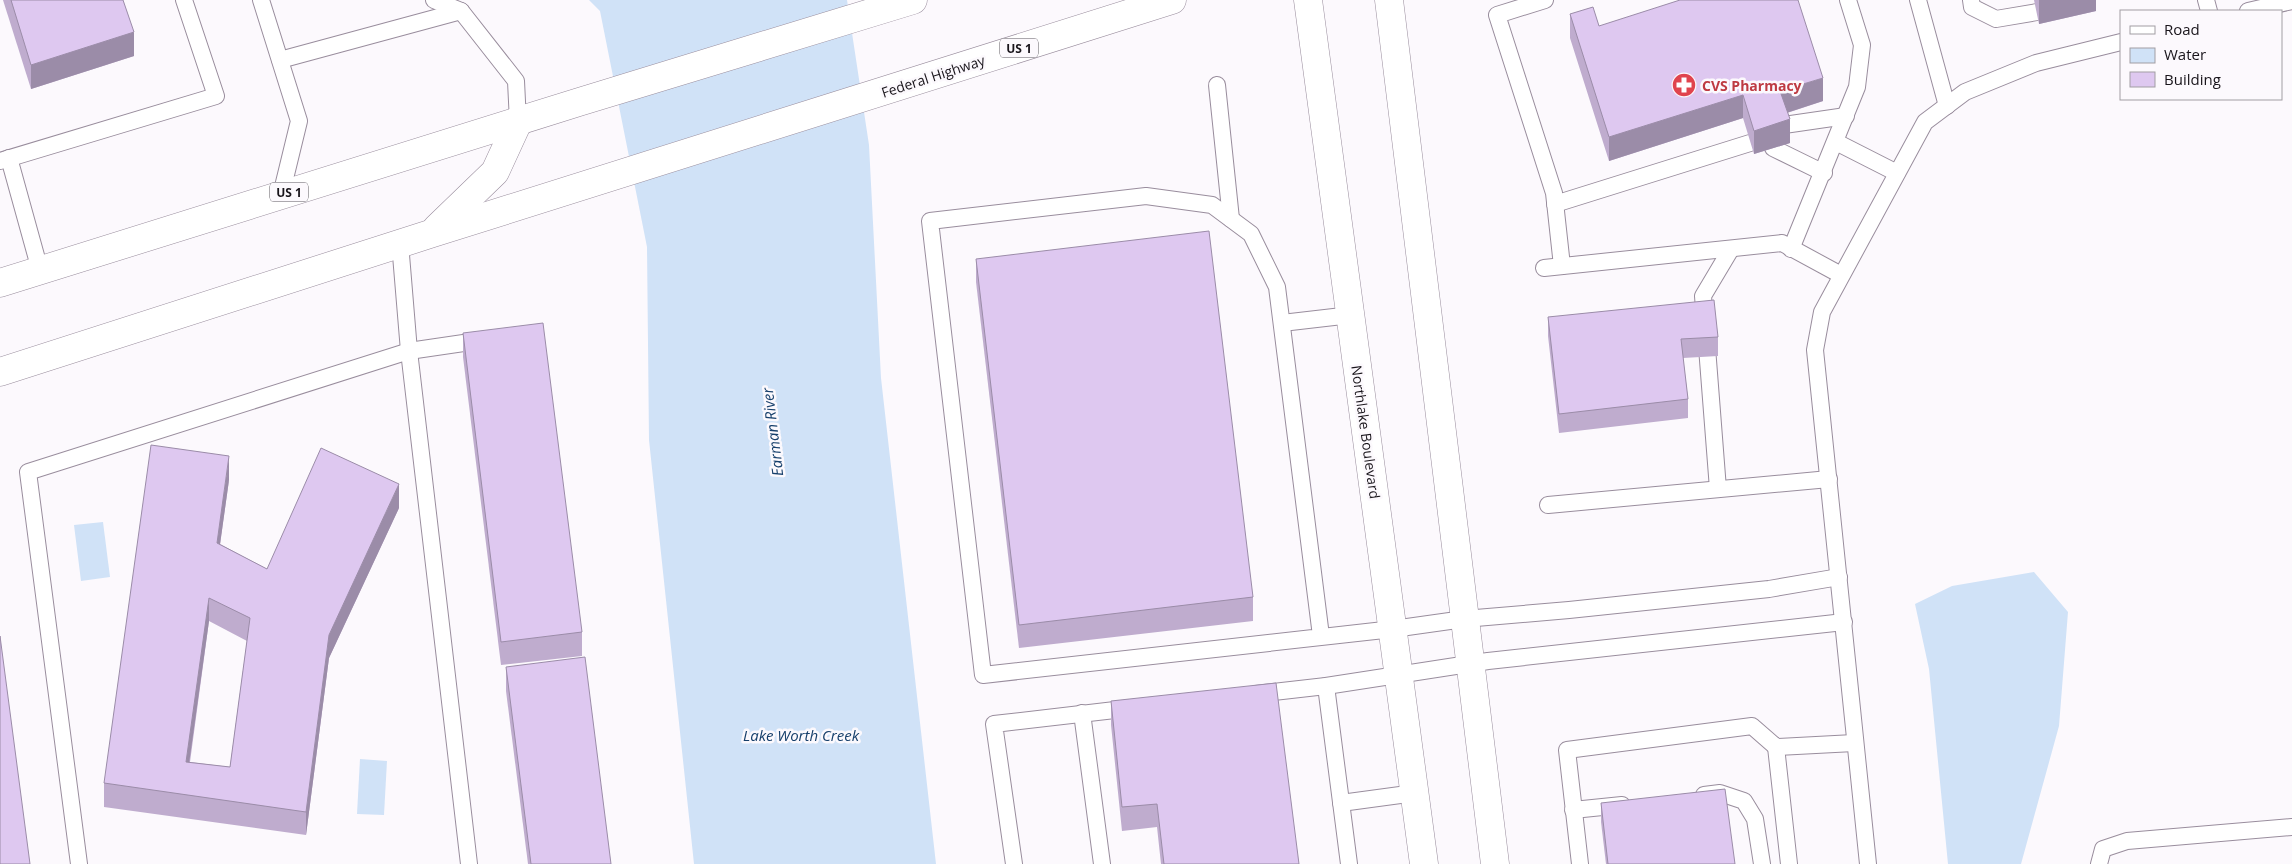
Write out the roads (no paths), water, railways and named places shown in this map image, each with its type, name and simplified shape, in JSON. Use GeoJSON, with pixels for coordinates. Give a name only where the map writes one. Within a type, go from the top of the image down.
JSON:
{"type":"FeatureCollection","features":[{"type":"Feature","properties":{"kind":"main road","name":"US 1"},"geometry":{"type":"LineString","coordinates":[[0,283],[912,0]]}},
{"type":"Feature","properties":{"kind":"main road","name":"Federal Highway"},"geometry":{"type":"LineString","coordinates":[[432,233],[1172,0]]}},
{"type":"Feature","properties":{"kind":"main road","name":"Northlake Boulevard"},"geometry":{"type":"LineString","coordinates":[[1308,0],[1424,864]]}},
{"type":"Feature","properties":{"kind":"main road"},"geometry":{"type":"LineString","coordinates":[[1389,0],[1495,864]]}},
{"type":"Feature","properties":{"kind":"main road"},"geometry":{"type":"LineString","coordinates":[[432,233],[495,172],[518,122]]}},
{"type":"Feature","properties":{"kind":"main road","name":"US 1"},"geometry":{"type":"LineString","coordinates":[[0,372],[432,233]]}},
{"type":"Feature","properties":{"kind":"lane"},"geometry":{"type":"LineString","coordinates":[[40,270],[5,159],[216,96],[184,0]]}},
{"type":"Feature","properties":{"kind":"lane"},"geometry":{"type":"LineString","coordinates":[[261,0],[299,121],[281,195]]}},
{"type":"Feature","properties":{"kind":"lane"},"geometry":{"type":"LineString","coordinates":[[434,0],[461,11],[516,82],[518,122]]}},
{"type":"Feature","properties":{"kind":"lane"},"geometry":{"type":"LineString","coordinates":[[1545,0],[1497,15],[1554,193],[1562,266]]}},
{"type":"Feature","properties":{"kind":"lane"},"geometry":{"type":"LineString","coordinates":[[1791,249],[1824,173],[1857,87],[1862,45],[1848,0]]}},
{"type":"Feature","properties":{"kind":"lane"},"geometry":{"type":"LineString","coordinates":[[1918,0],[1946,106]]}},
{"type":"Feature","properties":{"kind":"lane"},"geometry":{"type":"LineString","coordinates":[[1971,0],[1972,7],[1996,19],[2037,12]]}},
{"type":"Feature","properties":{"kind":"lane"},"geometry":{"type":"LineString","coordinates":[[2252,10],[2292,1]]}},
{"type":"Feature","properties":{"kind":"lane"},"geometry":{"type":"LineString","coordinates":[[280,60],[461,11]]}},
{"type":"Feature","properties":{"kind":"lane"},"geometry":{"type":"LineString","coordinates":[[1868,864],[1854,743],[1844,622],[1815,350],[1822,312],[1925,122],[1964,92],[2036,63],[2120,42]]}},
{"type":"Feature","properties":{"kind":"lane"},"geometry":{"type":"LineString","coordinates":[[1217,85],[1232,219]]}},
{"type":"Feature","properties":{"kind":"lane"},"geometry":{"type":"LineString","coordinates":[[1784,126],[1846,116]]}},
{"type":"Feature","properties":{"kind":"lane"},"geometry":{"type":"LineString","coordinates":[[1836,142],[1897,173]]}},
{"type":"Feature","properties":{"kind":"lane"},"geometry":{"type":"LineString","coordinates":[[1555,204],[1750,143]]}},
{"type":"Feature","properties":{"kind":"lane"},"geometry":{"type":"LineString","coordinates":[[1773,148],[1824,173]]}},
{"type":"Feature","properties":{"kind":"lane"},"geometry":{"type":"LineString","coordinates":[[1320,636],[1277,288],[1251,234],[1212,205],[1146,196],[930,221],[983,675],[1392,629],[1464,619],[1769,589],[1839,577]]}},
{"type":"Feature","properties":{"kind":"lane"},"geometry":{"type":"LineString","coordinates":[[400,243],[409,352],[470,864]]}},
{"type":"Feature","properties":{"kind":"lane"},"geometry":{"type":"LineString","coordinates":[[1544,268],[1782,243],[1842,276]]}},
{"type":"Feature","properties":{"kind":"lane"},"geometry":{"type":"LineString","coordinates":[[1718,489],[1703,296],[1731,248]]}},
{"type":"Feature","properties":{"kind":"lane"},"geometry":{"type":"LineString","coordinates":[[1282,323],[1351,316]]}},
{"type":"Feature","properties":{"kind":"lane"},"geometry":{"type":"LineString","coordinates":[[79,864],[28,472],[409,352],[498,338]]}},
{"type":"Feature","properties":{"kind":"lane"},"geometry":{"type":"LineString","coordinates":[[1548,506],[1829,479]]}},
{"type":"Feature","properties":{"kind":"lane"},"geometry":{"type":"LineString","coordinates":[[1238,696],[1326,686],[1469,663],[1844,622]]}},
{"type":"Feature","properties":{"kind":"lane"},"geometry":{"type":"LineString","coordinates":[[1326,686],[1349,864]]}},
{"type":"Feature","properties":{"kind":"lane"},"geometry":{"type":"LineString","coordinates":[[1014,864],[994,724],[1150,706]]}},
{"type":"Feature","properties":{"kind":"lane"},"geometry":{"type":"LineString","coordinates":[[1082,713],[1102,864]]}},
{"type":"Feature","properties":{"kind":"lane"},"geometry":{"type":"LineString","coordinates":[[1580,864],[1567,750],[1752,726],[1776,747],[1788,864]]}},
{"type":"Feature","properties":{"kind":"lane"},"geometry":{"type":"LineString","coordinates":[[1776,747],[1854,743]]}},
{"type":"Feature","properties":{"kind":"lane"},"geometry":{"type":"LineString","coordinates":[[1341,803],[1415,793]]}},
{"type":"Feature","properties":{"kind":"lane"},"geometry":{"type":"LineString","coordinates":[[1691,797],[1720,793],[1744,801],[1755,819],[1762,864]]}},
{"type":"Feature","properties":{"kind":"lane"},"geometry":{"type":"LineString","coordinates":[[1574,810],[1642,802]]}},
{"type":"Feature","properties":{"kind":"lane"},"geometry":{"type":"LineString","coordinates":[[2099,864],[2103,849],[2127,841],[2292,827]]}},
{"type":"Feature","properties":{"kind":"water","name":"Lake Worth Creek"},"geometry":{"type":"Polygon","coordinates":[[[589,0],[847,0],[869,145],[881,378],[936,864],[694,864],[649,440],[647,247],[600,11],[589,0]]]}},
{"type":"Feature","properties":{"kind":"water"},"geometry":{"type":"Polygon","coordinates":[[[103,522],[110,577],[81,581],[74,525],[103,522]]]}},
{"type":"Feature","properties":{"kind":"water"},"geometry":{"type":"Polygon","coordinates":[[[2034,572],[2068,612],[2059,726],[2021,864],[1948,864],[1929,669],[1915,604],[1952,586],[2034,572]]]}},
{"type":"Feature","properties":{"kind":"water"},"geometry":{"type":"Polygon","coordinates":[[[360,759],[387,761],[384,815],[357,814],[360,759]]]}},
{"type":"Feature","properties":{"kind":"place","name":"CVS Pharmacy"},"geometry":{"type":"Point","coordinates":[1684,85]}},
{"type":"Feature","properties":{"kind":"water label","name":"Earman River"},"geometry":{"type":"Point","coordinates":[772,432]}}]}
